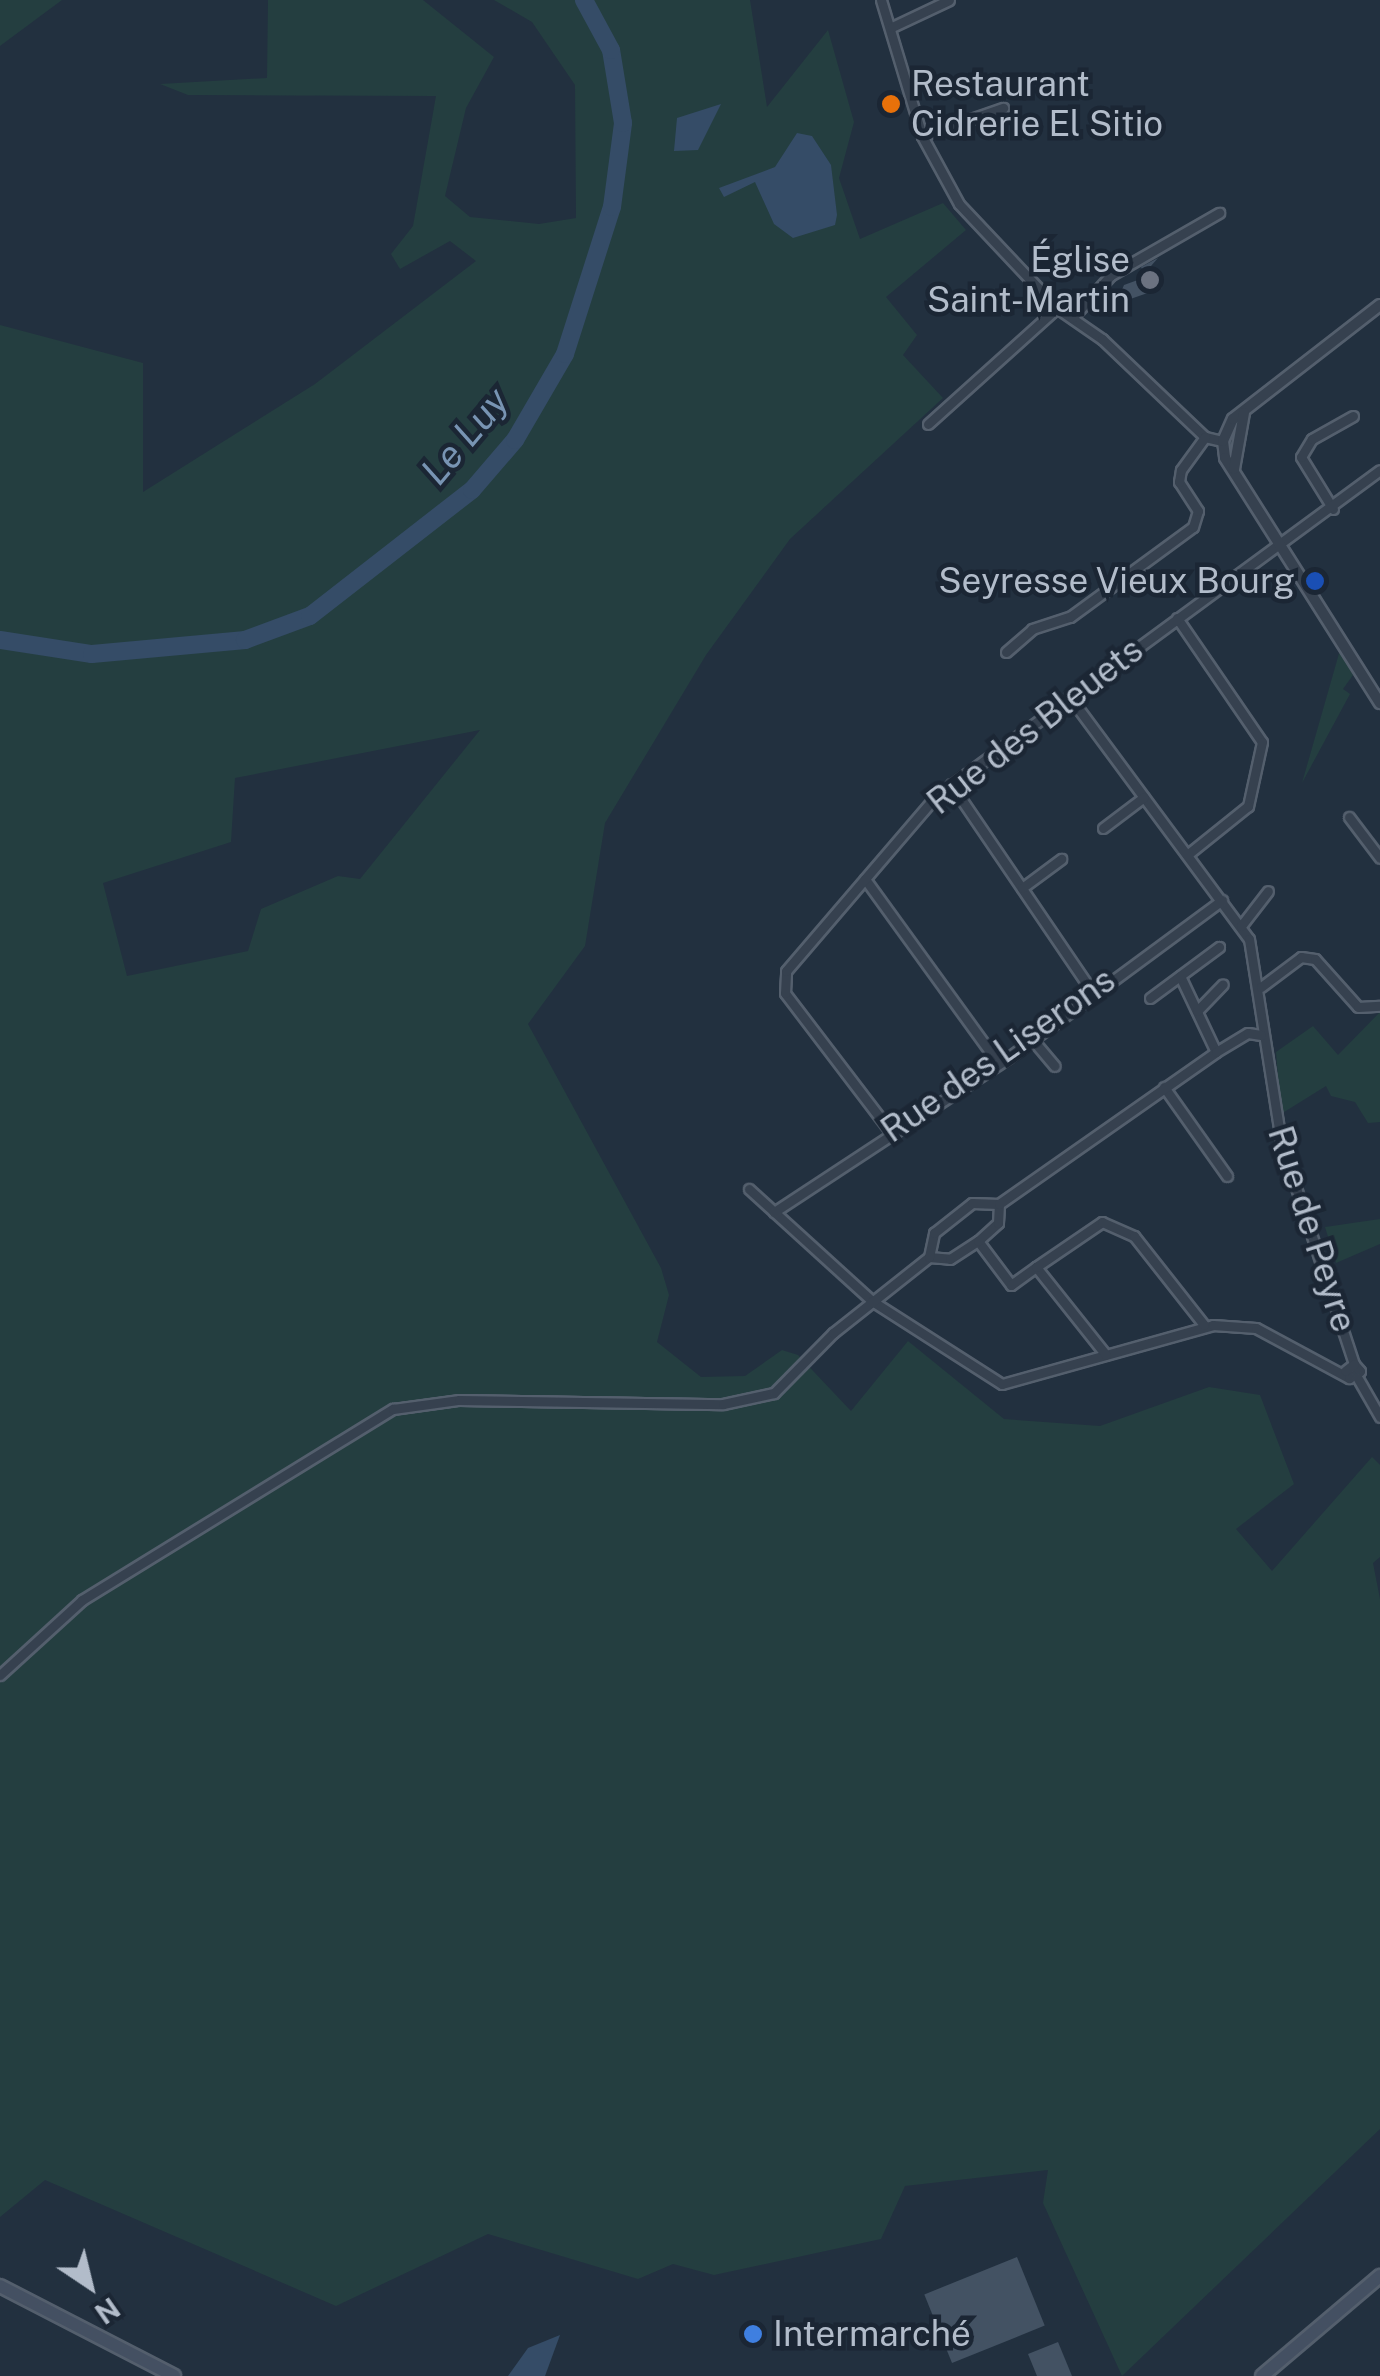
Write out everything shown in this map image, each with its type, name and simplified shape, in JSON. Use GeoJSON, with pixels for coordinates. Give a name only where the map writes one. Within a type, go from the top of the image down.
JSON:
{"type":"FeatureCollection","features":[{"type":"Feature","properties":{"kind":"main road"},"geometry":{"type":"LineString","coordinates":[[1262,2376],[1380,2276]]}},
{"type":"Feature","properties":{"kind":"main road"},"geometry":{"type":"LineString","coordinates":[[0,2286],[174,2376]]}},
{"type":"Feature","properties":{"kind":"street"},"geometry":{"type":"LineString","coordinates":[[881,0],[922,136],[960,204],[1057,308],[1205,437],[1228,441]]}},
{"type":"Feature","properties":{"kind":"street"},"geometry":{"type":"LineString","coordinates":[[892,27],[949,0]]}},
{"type":"Feature","properties":{"kind":"street"},"geometry":{"type":"LineString","coordinates":[[922,136],[1002,108]]}},
{"type":"Feature","properties":{"kind":"street"},"geometry":{"type":"LineString","coordinates":[[1072,318],[1111,275],[1219,213]]}},
{"type":"Feature","properties":{"kind":"street"},"geometry":{"type":"LineString","coordinates":[[1380,305],[1246,409],[1228,441],[1234,470],[1380,703]]}},
{"type":"Feature","properties":{"kind":"street"},"geometry":{"type":"LineString","coordinates":[[928,424],[1057,308]]}},
{"type":"Feature","properties":{"kind":"street"},"geometry":{"type":"LineString","coordinates":[[1332,510],[1301,457],[1312,440],[1353,416]]}},
{"type":"Feature","properties":{"kind":"street"},"geometry":{"type":"LineString","coordinates":[[1006,652],[1032,629],[1070,617],[1192,527],[1198,511],[1179,482],[1180,470],[1205,437]]}},
{"type":"Feature","properties":{"kind":"street","name":"Rue des Bleuets"},"geometry":{"type":"LineString","coordinates":[[890,1130],[782,987],[786,971],[951,784],[1332,510],[1380,470]]}},
{"type":"Feature","properties":{"kind":"street"},"geometry":{"type":"LineString","coordinates":[[1177,618],[1262,742],[1248,806],[1188,854]]}},
{"type":"Feature","properties":{"kind":"street"},"geometry":{"type":"LineString","coordinates":[[1069,696],[1242,926],[1268,891]]}},
{"type":"Feature","properties":{"kind":"street"},"geometry":{"type":"LineString","coordinates":[[951,784],[1091,990]]}},
{"type":"Feature","properties":{"kind":"street"},"geometry":{"type":"LineString","coordinates":[[1103,828],[1144,798]]}},
{"type":"Feature","properties":{"kind":"street"},"geometry":{"type":"LineString","coordinates":[[1349,817],[1380,858]]}},
{"type":"Feature","properties":{"kind":"street"},"geometry":{"type":"LineString","coordinates":[[1022,888],[1061,859]]}},
{"type":"Feature","properties":{"kind":"street"},"geometry":{"type":"LineString","coordinates":[[864,880],[999,1064]]}},
{"type":"Feature","properties":{"kind":"street","name":"Rue des Liserons"},"geometry":{"type":"LineString","coordinates":[[774,1212],[890,1130],[999,1064],[1091,990],[1222,900]]}},
{"type":"Feature","properties":{"kind":"street","name":"Rue de Peyre"},"geometry":{"type":"LineString","coordinates":[[1242,926],[1260,987],[1261,1035],[1280,1142],[1349,1367],[1380,1416]]}},
{"type":"Feature","properties":{"kind":"street"},"geometry":{"type":"LineString","coordinates":[[1150,998],[1219,947]]}},
{"type":"Feature","properties":{"kind":"street"},"geometry":{"type":"LineString","coordinates":[[1260,987],[1301,957],[1315,959],[1358,1007],[1380,1006]]}},
{"type":"Feature","properties":{"kind":"street"},"geometry":{"type":"LineString","coordinates":[[1180,976],[1216,1052]]}},
{"type":"Feature","properties":{"kind":"street"},"geometry":{"type":"LineString","coordinates":[[1197,1011],[1223,984]]}},
{"type":"Feature","properties":{"kind":"street"},"geometry":{"type":"LineString","coordinates":[[930,1258],[934,1233],[972,1202],[999,1204],[1216,1052],[1248,1033],[1261,1035]]}},
{"type":"Feature","properties":{"kind":"street"},"geometry":{"type":"LineString","coordinates":[[1032,1039],[1055,1066]]}},
{"type":"Feature","properties":{"kind":"street"},"geometry":{"type":"LineString","coordinates":[[1164,1087],[1227,1176]]}},
{"type":"Feature","properties":{"kind":"street"},"geometry":{"type":"LineString","coordinates":[[749,1189],[872,1301],[1002,1384],[1204,1325],[1256,1328],[1349,1367]]}},
{"type":"Feature","properties":{"kind":"street"},"geometry":{"type":"LineString","coordinates":[[0,1675],[56,1618],[248,1496],[411,1404],[758,1399],[788,1385],[872,1301],[930,1258],[950,1260],[978,1242],[998,1223],[999,1204]]}},
{"type":"Feature","properties":{"kind":"street"},"geometry":{"type":"LineString","coordinates":[[978,1242],[1010,1285],[1102,1222],[1134,1236],[1204,1325]]}},
{"type":"Feature","properties":{"kind":"street"},"geometry":{"type":"LineString","coordinates":[[1036,1268],[1106,1355]]}},
{"type":"Feature","properties":{"kind":"green space"},"geometry":{"type":"Polygon","coordinates":[[[0,0],[62,0],[0,46],[0,0]]]}},
{"type":"Feature","properties":{"kind":"green space"},"geometry":{"type":"Polygon","coordinates":[[[268,0],[423,0],[494,57],[466,108],[445,196],[470,217],[539,224],[576,218],[575,85],[532,22],[494,0],[750,0],[767,107],[828,30],[854,122],[839,178],[860,239],[943,203],[966,230],[886,297],[917,335],[903,355],[943,398],[790,539],[706,655],[605,823],[585,946],[528,1024],[661,1268],[669,1295],[657,1342],[701,1377],[745,1376],[782,1350],[798,1355],[851,1411],[908,1341],[1004,1419],[1100,1426],[1209,1387],[1260,1395],[1294,1484],[1236,1529],[1272,1571],[1372,1457],[1380,1465],[1380,1557],[1373,1563],[1380,1599],[1380,2129],[1122,2376],[1043,2203],[1048,2170],[905,2186],[881,2239],[714,2275],[673,2264],[638,2279],[488,2234],[336,2306],[45,2180],[0,2217],[0,325],[143,363],[143,492],[315,384],[476,261],[450,241],[400,269],[391,254],[413,226],[436,96],[188,95],[160,84],[267,78],[268,0]],[[480,730],[235,778],[231,842],[103,883],[127,976],[248,951],[261,909],[338,876],[360,879],[480,730]]]}},
{"type":"Feature","properties":{"kind":"green space"},"geometry":{"type":"Polygon","coordinates":[[[1340,650],[1353,675],[1343,689],[1350,694],[1302,783],[1340,650]]]}},
{"type":"Feature","properties":{"kind":"green space"},"geometry":{"type":"Polygon","coordinates":[[[1380,1012],[1380,1122],[1368,1123],[1355,1102],[1331,1096],[1326,1086],[1281,1114],[1276,1052],[1313,1026],[1338,1055],[1380,1012]]]}},
{"type":"Feature","properties":{"kind":"green space"},"geometry":{"type":"Polygon","coordinates":[[[1380,1219],[1380,1244],[1336,1263],[1325,1227],[1380,1219]]]}},
{"type":"Feature","properties":{"kind":"water"},"geometry":{"type":"Polygon","coordinates":[[[721,104],[698,150],[674,151],[677,118],[721,104]]]}},
{"type":"Feature","properties":{"kind":"water"},"geometry":{"type":"Polygon","coordinates":[[[797,133],[812,136],[831,165],[837,215],[835,225],[793,238],[774,224],[755,182],[724,197],[719,188],[775,167],[797,133]]]}},
{"type":"Feature","properties":{"kind":"water"},"geometry":{"type":"Polygon","coordinates":[[[560,2335],[545,2376],[508,2376],[528,2348],[560,2335]]]}},
{"type":"Feature","properties":{"kind":"building","name":"Église Saint-Martin"},"geometry":{"type":"Polygon","coordinates":[[[1158,258],[1151,266],[1162,288],[1116,304],[1124,285],[1146,277],[1141,267],[1158,258]]]}},
{"type":"Feature","properties":{"kind":"building"},"geometry":{"type":"Polygon","coordinates":[[[1017,2257],[1045,2326],[952,2363],[924,2294],[1017,2257]]]}},
{"type":"Feature","properties":{"kind":"building"},"geometry":{"type":"Polygon","coordinates":[[[1058,2342],[1072,2376],[1037,2376],[1028,2354],[1058,2342]]]}},
{"type":"Feature","properties":{"kind":"waterway","name":"Le Luy"},"geometry":{"type":"LineString","coordinates":[[0,640],[92,654],[245,640],[310,616],[472,490],[515,440],[565,354],[612,207],[623,123],[611,50],[584,0]]}},
{"type":"Feature","properties":{"kind":"place","name":"Restaurant Cidrerie El Sitio"},"geometry":{"type":"Point","coordinates":[891,104]}},
{"type":"Feature","properties":{"kind":"place","name":"Église Saint-Martin"},"geometry":{"type":"Point","coordinates":[1150,280]}},
{"type":"Feature","properties":{"kind":"place","name":"Seyresse Vieux Bourg"},"geometry":{"type":"Point","coordinates":[1315,581]}},
{"type":"Feature","properties":{"kind":"place","name":"Intermarché"},"geometry":{"type":"Point","coordinates":[753,2334]}}]}
